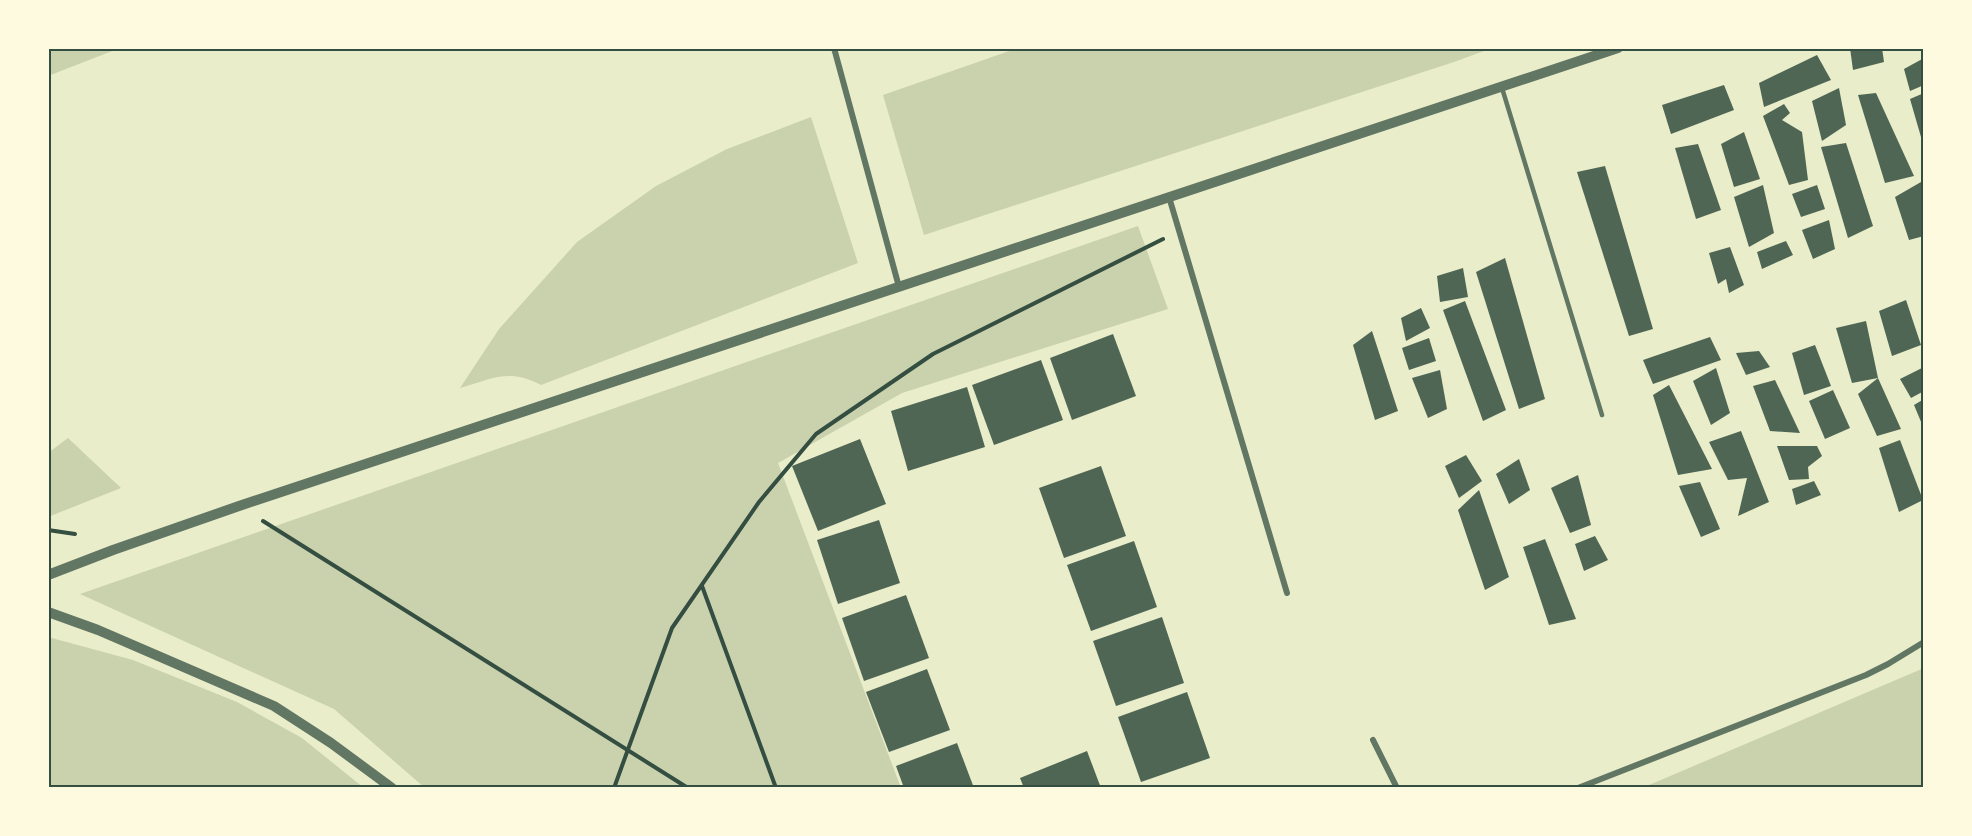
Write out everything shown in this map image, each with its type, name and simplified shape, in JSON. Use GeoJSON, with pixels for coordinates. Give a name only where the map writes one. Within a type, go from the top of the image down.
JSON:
{"type":"FeatureCollection","features":[{"type":"Feature","properties":{"kind":"street"},"geometry":{"type":"LineString","coordinates":[[834,48],[899,287]]}},
{"type":"Feature","properties":{"kind":"street"},"geometry":{"type":"LineString","coordinates":[[48,575],[113,549],[240,506],[1618,48]]}},
{"type":"Feature","properties":{"kind":"street"},"geometry":{"type":"LineString","coordinates":[[1169,197],[1287,593]]}},
{"type":"Feature","properties":{"kind":"street"},"geometry":{"type":"LineString","coordinates":[[48,612],[98,630],[274,706],[331,743],[392,788]]}},
{"type":"Feature","properties":{"kind":"street"},"geometry":{"type":"LineString","coordinates":[[1578,788],[1866,675],[1924,642]]}},
{"type":"Feature","properties":{"kind":"street"},"geometry":{"type":"LineString","coordinates":[[1373,740],[1396,788]]}},
{"type":"Feature","properties":{"kind":"lane"},"geometry":{"type":"LineString","coordinates":[[1502,86],[1602,415]]}},
{"type":"Feature","properties":{"kind":"path"},"geometry":{"type":"LineString","coordinates":[[614,788],[672,628],[759,502],[816,434],[933,354],[1180,231]]}},
{"type":"Feature","properties":{"kind":"path"},"geometry":{"type":"LineString","coordinates":[[240,506],[688,788]]}},
{"type":"Feature","properties":{"kind":"path"},"geometry":{"type":"LineString","coordinates":[[48,530],[75,534]]}},
{"type":"Feature","properties":{"kind":"path"},"geometry":{"type":"LineString","coordinates":[[702,585],[776,788]]}},
{"type":"Feature","properties":{"kind":"green space"},"geometry":{"type":"Polygon","coordinates":[[[48,48],[120,48],[48,76],[48,48]]]}},
{"type":"Feature","properties":{"kind":"green space"},"geometry":{"type":"Polygon","coordinates":[[[1018,48],[1492,48],[924,235],[883,95],[1018,48]]]}},
{"type":"Feature","properties":{"kind":"green space"},"geometry":{"type":"Polygon","coordinates":[[[811,117],[858,263],[541,385],[510,376],[460,388],[499,329],[577,242],[656,186],[727,149],[811,117]]]}},
{"type":"Feature","properties":{"kind":"green space"},"geometry":{"type":"Polygon","coordinates":[[[1138,226],[1168,309],[902,393],[778,463],[901,788],[425,788],[334,709],[80,594],[1138,226]]]}},
{"type":"Feature","properties":{"kind":"green space"},"geometry":{"type":"Polygon","coordinates":[[[68,438],[121,488],[48,517],[48,453],[68,438]]]}},
{"type":"Feature","properties":{"kind":"green space"},"geometry":{"type":"Polygon","coordinates":[[[48,637],[133,660],[237,702],[302,738],[364,788],[48,788],[48,637]]]}},
{"type":"Feature","properties":{"kind":"green space"},"geometry":{"type":"Polygon","coordinates":[[[1924,668],[1924,788],[1642,788],[1924,668]]]}},
{"type":"Feature","properties":{"kind":"building"},"geometry":{"type":"Polygon","coordinates":[[[1850,48],[1882,48],[1884,62],[1853,70],[1850,48]]]}},
{"type":"Feature","properties":{"kind":"building"},"geometry":{"type":"Polygon","coordinates":[[[1817,55],[1831,80],[1764,107],[1759,83],[1817,55]]]}},
{"type":"Feature","properties":{"kind":"building"},"geometry":{"type":"Polygon","coordinates":[[[1924,58],[1924,85],[1910,91],[1904,69],[1924,58]]]}},
{"type":"Feature","properties":{"kind":"building"},"geometry":{"type":"Polygon","coordinates":[[[1724,85],[1734,110],[1671,134],[1662,105],[1724,85]]]}},
{"type":"Feature","properties":{"kind":"building"},"geometry":{"type":"Polygon","coordinates":[[[1839,88],[1846,125],[1822,141],[1812,101],[1839,88]]]}},
{"type":"Feature","properties":{"kind":"building"},"geometry":{"type":"Polygon","coordinates":[[[1876,93],[1914,176],[1885,183],[1858,95],[1876,93]]]}},
{"type":"Feature","properties":{"kind":"building"},"geometry":{"type":"Polygon","coordinates":[[[1924,93],[1924,144],[1923,144],[1910,99],[1924,93]]]}},
{"type":"Feature","properties":{"kind":"building"},"geometry":{"type":"Polygon","coordinates":[[[1784,104],[1790,113],[1782,120],[1802,132],[1808,180],[1789,185],[1763,116],[1784,104]]]}},
{"type":"Feature","properties":{"kind":"building"},"geometry":{"type":"Polygon","coordinates":[[[1744,132],[1760,179],[1734,187],[1721,144],[1744,132]]]}},
{"type":"Feature","properties":{"kind":"building"},"geometry":{"type":"Polygon","coordinates":[[[1846,143],[1873,226],[1848,238],[1821,147],[1846,143]]]}},
{"type":"Feature","properties":{"kind":"building"},"geometry":{"type":"Polygon","coordinates":[[[1698,144],[1721,210],[1696,219],[1675,148],[1698,144]]]}},
{"type":"Feature","properties":{"kind":"building"},"geometry":{"type":"Polygon","coordinates":[[[1605,166],[1653,329],[1629,336],[1577,172],[1605,166]]]}},
{"type":"Feature","properties":{"kind":"building"},"geometry":{"type":"Polygon","coordinates":[[[1921,182],[1924,197],[1924,236],[1909,240],[1895,197],[1921,182]]]}},
{"type":"Feature","properties":{"kind":"building"},"geometry":{"type":"Polygon","coordinates":[[[1763,185],[1774,233],[1749,247],[1734,197],[1763,185]]]}},
{"type":"Feature","properties":{"kind":"building"},"geometry":{"type":"Polygon","coordinates":[[[1817,185],[1825,209],[1801,217],[1792,194],[1817,185]]]}},
{"type":"Feature","properties":{"kind":"building"},"geometry":{"type":"Polygon","coordinates":[[[1829,220],[1835,249],[1813,259],[1802,230],[1829,220]]]}},
{"type":"Feature","properties":{"kind":"building"},"geometry":{"type":"Polygon","coordinates":[[[1786,241],[1793,255],[1762,269],[1757,252],[1786,241]]]}},
{"type":"Feature","properties":{"kind":"building"},"geometry":{"type":"Polygon","coordinates":[[[1730,247],[1744,285],[1729,293],[1726,279],[1718,284],[1709,253],[1730,247]]]}},
{"type":"Feature","properties":{"kind":"building"},"geometry":{"type":"Polygon","coordinates":[[[1505,258],[1545,399],[1519,409],[1476,272],[1505,258]]]}},
{"type":"Feature","properties":{"kind":"building"},"geometry":{"type":"Polygon","coordinates":[[[1463,268],[1468,297],[1440,302],[1437,276],[1463,268]]]}},
{"type":"Feature","properties":{"kind":"building"},"geometry":{"type":"Polygon","coordinates":[[[1906,300],[1921,345],[1892,356],[1879,311],[1906,300]]]}},
{"type":"Feature","properties":{"kind":"building"},"geometry":{"type":"Polygon","coordinates":[[[1465,301],[1506,410],[1483,421],[1443,310],[1465,301]]]}},
{"type":"Feature","properties":{"kind":"building"},"geometry":{"type":"Polygon","coordinates":[[[1421,308],[1430,328],[1406,341],[1401,318],[1421,308]]]}},
{"type":"Feature","properties":{"kind":"building"},"geometry":{"type":"Polygon","coordinates":[[[1866,321],[1878,378],[1852,383],[1836,328],[1866,321]]]}},
{"type":"Feature","properties":{"kind":"building"},"geometry":{"type":"Polygon","coordinates":[[[1372,331],[1398,411],[1375,420],[1353,345],[1372,331]]]}},
{"type":"Feature","properties":{"kind":"building"},"geometry":{"type":"Polygon","coordinates":[[[1113,334],[1136,396],[1072,420],[1050,358],[1113,334]]]}},
{"type":"Feature","properties":{"kind":"building"},"geometry":{"type":"Polygon","coordinates":[[[1710,337],[1721,360],[1653,384],[1643,360],[1710,337]]]}},
{"type":"Feature","properties":{"kind":"building"},"geometry":{"type":"Polygon","coordinates":[[[1429,338],[1436,361],[1409,370],[1402,348],[1429,338]]]}},
{"type":"Feature","properties":{"kind":"building"},"geometry":{"type":"Polygon","coordinates":[[[1815,345],[1831,386],[1804,395],[1792,353],[1815,345]]]}},
{"type":"Feature","properties":{"kind":"building"},"geometry":{"type":"Polygon","coordinates":[[[1759,351],[1770,367],[1746,375],[1736,353],[1759,351]]]}},
{"type":"Feature","properties":{"kind":"building"},"geometry":{"type":"Polygon","coordinates":[[[1041,360],[1063,420],[994,445],[972,385],[1041,360]]]}},
{"type":"Feature","properties":{"kind":"building"},"geometry":{"type":"Polygon","coordinates":[[[1924,367],[1924,391],[1911,398],[1900,379],[1924,367]]]}},
{"type":"Feature","properties":{"kind":"building"},"geometry":{"type":"Polygon","coordinates":[[[1716,368],[1730,413],[1711,425],[1693,381],[1716,368]]]}},
{"type":"Feature","properties":{"kind":"building"},"geometry":{"type":"Polygon","coordinates":[[[1440,370],[1447,409],[1428,418],[1412,378],[1440,370]]]}},
{"type":"Feature","properties":{"kind":"building"},"geometry":{"type":"Polygon","coordinates":[[[1878,378],[1901,429],[1877,436],[1858,394],[1878,378]]]}},
{"type":"Feature","properties":{"kind":"building"},"geometry":{"type":"Polygon","coordinates":[[[1775,380],[1800,433],[1770,431],[1753,386],[1775,380]]]}},
{"type":"Feature","properties":{"kind":"building"},"geometry":{"type":"Polygon","coordinates":[[[1669,385],[1712,469],[1678,475],[1653,395],[1669,385]]]}},
{"type":"Feature","properties":{"kind":"building"},"geometry":{"type":"Polygon","coordinates":[[[967,387],[985,447],[908,471],[891,411],[967,387]]]}},
{"type":"Feature","properties":{"kind":"building"},"geometry":{"type":"Polygon","coordinates":[[[1833,390],[1850,428],[1825,439],[1809,401],[1833,390]]]}},
{"type":"Feature","properties":{"kind":"building"},"geometry":{"type":"Polygon","coordinates":[[[1924,399],[1924,429],[1914,405],[1924,399]]]}},
{"type":"Feature","properties":{"kind":"building"},"geometry":{"type":"Polygon","coordinates":[[[1741,431],[1769,502],[1738,516],[1747,478],[1728,480],[1709,442],[1741,431]]]}},
{"type":"Feature","properties":{"kind":"building"},"geometry":{"type":"Polygon","coordinates":[[[860,439],[886,504],[818,531],[792,466],[860,439]]]}},
{"type":"Feature","properties":{"kind":"building"},"geometry":{"type":"Polygon","coordinates":[[[1900,440],[1923,500],[1899,512],[1879,448],[1900,440]]]}},
{"type":"Feature","properties":{"kind":"building"},"geometry":{"type":"Polygon","coordinates":[[[1777,446],[1817,446],[1822,456],[1808,467],[1809,479],[1789,480],[1777,446]]]}},
{"type":"Feature","properties":{"kind":"building"},"geometry":{"type":"Polygon","coordinates":[[[1466,455],[1482,481],[1459,498],[1445,466],[1466,455]]]}},
{"type":"Feature","properties":{"kind":"building"},"geometry":{"type":"Polygon","coordinates":[[[1519,459],[1530,490],[1509,504],[1496,474],[1519,459]]]}},
{"type":"Feature","properties":{"kind":"building"},"geometry":{"type":"Polygon","coordinates":[[[1101,466],[1126,536],[1064,558],[1039,488],[1101,466]]]}},
{"type":"Feature","properties":{"kind":"building"},"geometry":{"type":"Polygon","coordinates":[[[1578,475],[1591,525],[1570,533],[1551,488],[1578,475]]]}},
{"type":"Feature","properties":{"kind":"building"},"geometry":{"type":"Polygon","coordinates":[[[1814,481],[1821,495],[1796,505],[1792,489],[1814,481]]]}},
{"type":"Feature","properties":{"kind":"building"},"geometry":{"type":"Polygon","coordinates":[[[1700,482],[1720,529],[1701,537],[1679,486],[1700,482]]]}},
{"type":"Feature","properties":{"kind":"building"},"geometry":{"type":"Polygon","coordinates":[[[1479,490],[1509,577],[1485,590],[1458,510],[1479,490]]]}},
{"type":"Feature","properties":{"kind":"building"},"geometry":{"type":"Polygon","coordinates":[[[879,520],[900,583],[838,604],[817,540],[879,520]]]}},
{"type":"Feature","properties":{"kind":"building"},"geometry":{"type":"Polygon","coordinates":[[[1595,536],[1608,560],[1584,571],[1575,544],[1595,536]]]}},
{"type":"Feature","properties":{"kind":"building"},"geometry":{"type":"Polygon","coordinates":[[[1545,539],[1576,619],[1549,625],[1523,547],[1545,539]]]}},
{"type":"Feature","properties":{"kind":"building"},"geometry":{"type":"Polygon","coordinates":[[[1134,541],[1157,607],[1091,631],[1067,565],[1134,541]]]}},
{"type":"Feature","properties":{"kind":"building"},"geometry":{"type":"Polygon","coordinates":[[[906,595],[929,658],[864,681],[842,618],[906,595]]]}},
{"type":"Feature","properties":{"kind":"building"},"geometry":{"type":"Polygon","coordinates":[[[1162,617],[1184,683],[1116,706],[1093,641],[1162,617]]]}},
{"type":"Feature","properties":{"kind":"building"},"geometry":{"type":"Polygon","coordinates":[[[927,669],[950,730],[889,752],[866,692],[927,669]]]}},
{"type":"Feature","properties":{"kind":"building"},"geometry":{"type":"Polygon","coordinates":[[[1187,692],[1210,758],[1141,782],[1118,717],[1187,692]]]}},
{"type":"Feature","properties":{"kind":"building"},"geometry":{"type":"Polygon","coordinates":[[[957,743],[974,788],[904,788],[896,766],[957,743]]]}},
{"type":"Feature","properties":{"kind":"building"},"geometry":{"type":"Polygon","coordinates":[[[1087,751],[1101,788],[1024,788],[1020,778],[1087,751]]]}}]}
